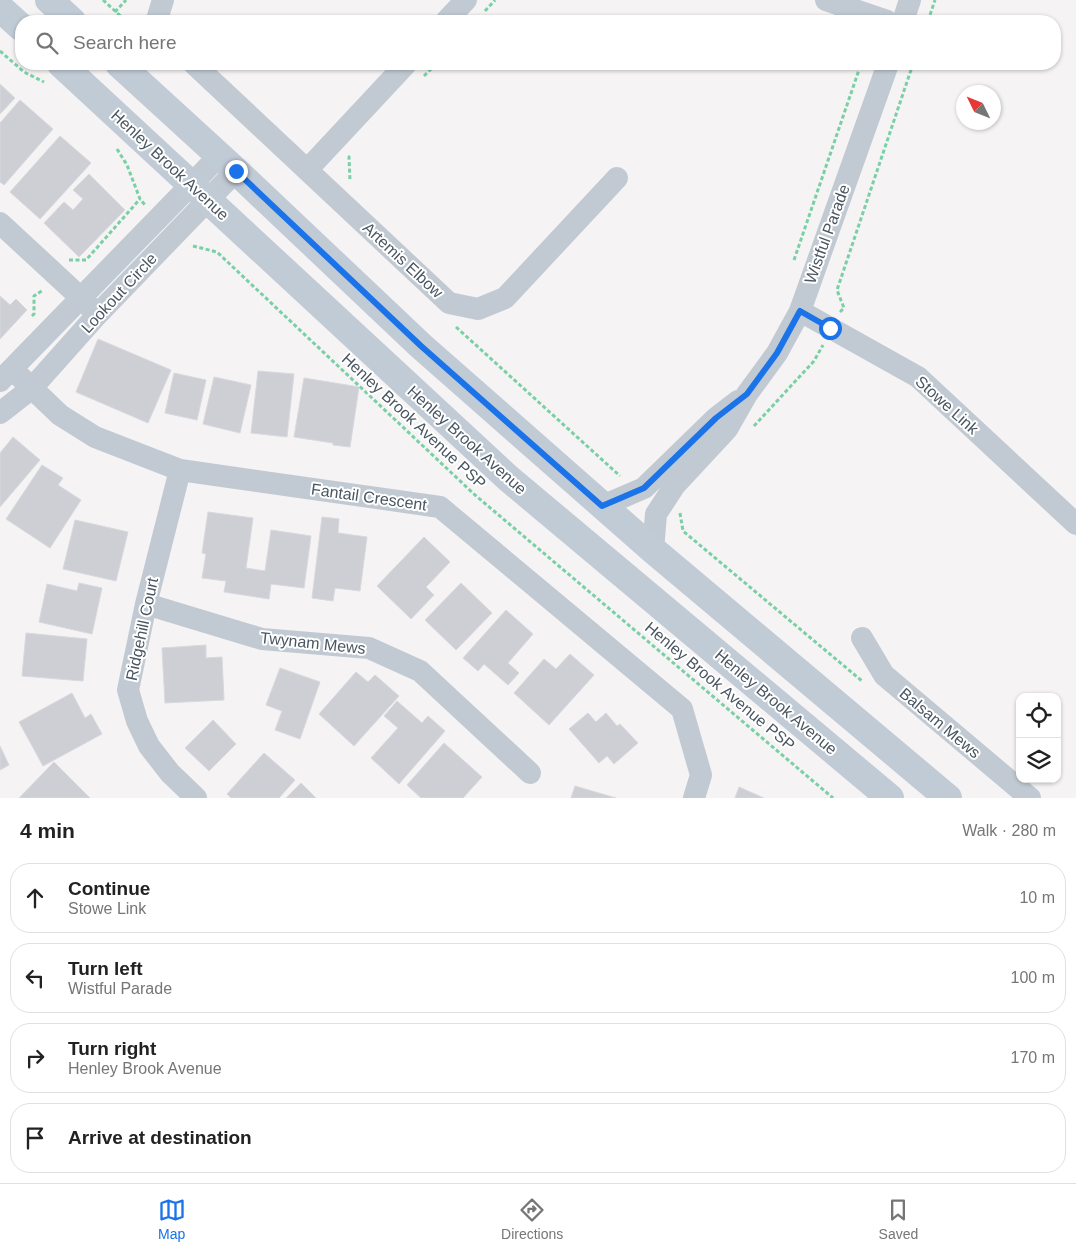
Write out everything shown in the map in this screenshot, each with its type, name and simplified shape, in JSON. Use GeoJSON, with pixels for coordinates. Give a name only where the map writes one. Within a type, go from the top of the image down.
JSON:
{"type":"FeatureCollection","features":[{"type":"Feature","properties":{"kind":"main road"},"geometry":{"type":"LineString","coordinates":[[49,0],[65,15]]}},
{"type":"Feature","properties":{"kind":"main road"},"geometry":{"type":"LineString","coordinates":[[0,8],[15,22]]}},
{"type":"Feature","properties":{"kind":"main road"},"geometry":{"type":"LineString","coordinates":[[126,70],[228,163],[421,346],[653,550],[948,798]]}},
{"type":"Feature","properties":{"kind":"main road","name":"Henley Brook Avenue"},"geometry":{"type":"LineString","coordinates":[[55,75],[199,192],[508,478],[890,798]]}},
{"type":"Feature","properties":{"kind":"street"},"geometry":{"type":"LineString","coordinates":[[158,15],[163,0]]}},
{"type":"Feature","properties":{"kind":"street"},"geometry":{"type":"LineString","coordinates":[[452,15],[466,0]]}},
{"type":"Feature","properties":{"kind":"street"},"geometry":{"type":"LineString","coordinates":[[826,0],[870,15]]}},
{"type":"Feature","properties":{"kind":"street"},"geometry":{"type":"LineString","coordinates":[[905,15],[910,0]]}},
{"type":"Feature","properties":{"kind":"street","name":"Artemis Elbow"},"geometry":{"type":"LineString","coordinates":[[200,70],[449,303],[478,309],[505,298],[617,178]]}},
{"type":"Feature","properties":{"kind":"street","name":"Wistful Parade"},"geometry":{"type":"LineString","coordinates":[[653,550],[656,514],[675,484],[727,429],[747,394],[777,353],[800,311],[886,70]]}},
{"type":"Feature","properties":{"kind":"street"},"geometry":{"type":"LineString","coordinates":[[307,170],[414,71]]}},
{"type":"Feature","properties":{"kind":"street","name":"Lookout Circle"},"geometry":{"type":"LineString","coordinates":[[6,375],[159,218],[199,192],[228,163]]}},
{"type":"Feature","properties":{"kind":"street","name":"Lookout Circle"},"geometry":{"type":"LineString","coordinates":[[0,413],[32,388],[97,315],[176,233],[199,192]]}},
{"type":"Feature","properties":{"kind":"street"},"geometry":{"type":"LineString","coordinates":[[0,223],[82,298],[97,315]]}},
{"type":"Feature","properties":{"kind":"street","name":"Stowe Link"},"geometry":{"type":"LineString","coordinates":[[800,311],[918,378],[1076,524]]}},
{"type":"Feature","properties":{"kind":"street","name":"Fantail Crescent"},"geometry":{"type":"LineString","coordinates":[[6,375],[32,388],[60,416],[95,437],[180,470],[440,507],[682,709],[701,775],[694,798]]}},
{"type":"Feature","properties":{"kind":"street","name":"Wistful Parade"},"geometry":{"type":"LineString","coordinates":[[602,506],[644,488],[716,418],[747,394]]}},
{"type":"Feature","properties":{"kind":"street","name":"Ridgehill Court"},"geometry":{"type":"LineString","coordinates":[[180,470],[146,604],[128,690],[137,721],[149,746],[170,773],[196,798]]}},
{"type":"Feature","properties":{"kind":"street","name":"Twynam Mews"},"geometry":{"type":"LineString","coordinates":[[146,604],[262,639],[369,648],[420,671],[530,773]]}},
{"type":"Feature","properties":{"kind":"street","name":"Balsam Mews"},"geometry":{"type":"LineString","coordinates":[[862,638],[884,675],[1030,798]]}},
{"type":"Feature","properties":{"kind":"path"},"geometry":{"type":"LineString","coordinates":[[103,0],[119,15]]}},
{"type":"Feature","properties":{"kind":"path"},"geometry":{"type":"LineString","coordinates":[[115,12],[126,0]]}},
{"type":"Feature","properties":{"kind":"path"},"geometry":{"type":"LineString","coordinates":[[930,15],[935,0]]}},
{"type":"Feature","properties":{"kind":"path"},"geometry":{"type":"LineString","coordinates":[[0,51],[15,64]]}},
{"type":"Feature","properties":{"kind":"path"},"geometry":{"type":"LineString","coordinates":[[22,70],[43,81],[55,75]]}},
{"type":"Feature","properties":{"kind":"path"},"geometry":{"type":"LineString","coordinates":[[791,269],[859,70]]}},
{"type":"Feature","properties":{"kind":"path"},"geometry":{"type":"LineString","coordinates":[[754,427],[814,361],[824,344],[834,317],[844,308],[837,290],[911,70]]}},
{"type":"Feature","properties":{"kind":"path"},"geometry":{"type":"LineString","coordinates":[[114,145],[127,165],[140,199],[159,218]]}},
{"type":"Feature","properties":{"kind":"path"},"geometry":{"type":"LineString","coordinates":[[343,203],[356,188],[350,182],[349,157],[356,150]]}},
{"type":"Feature","properties":{"kind":"path","name":"Henley Brook Avenue PSP"},"geometry":{"type":"LineString","coordinates":[[176,233],[187,244],[217,252],[475,495],[834,798]]}},
{"type":"Feature","properties":{"kind":"path"},"geometry":{"type":"LineString","coordinates":[[665,500],[670,505],[680,508],[683,531],[865,684]]}},
{"type":"Feature","properties":{"kind":"building"},"geometry":{"type":"Polygon","coordinates":[[[0,84],[15,98],[0,114],[0,84]]]}},
{"type":"Feature","properties":{"kind":"building"},"geometry":{"type":"Polygon","coordinates":[[[20,100],[53,129],[4,185],[0,182],[0,123],[20,100]]]}},
{"type":"Feature","properties":{"kind":"building"},"geometry":{"type":"Polygon","coordinates":[[[60,136],[91,163],[40,219],[10,192],[60,136]]]}},
{"type":"Feature","properties":{"kind":"building"},"geometry":{"type":"Polygon","coordinates":[[[89,174],[125,210],[79,257],[44,223],[64,202],[73,210],[83,199],[73,190],[89,174]]]}},
{"type":"Feature","properties":{"kind":"building"},"geometry":{"type":"Polygon","coordinates":[[[0,296],[10,305],[16,299],[27,310],[0,339],[0,296]]]}},
{"type":"Feature","properties":{"kind":"building"},"geometry":{"type":"Polygon","coordinates":[[[98,339],[171,370],[148,423],[76,392],[98,339]]]}},
{"type":"Feature","properties":{"kind":"building"},"geometry":{"type":"Polygon","coordinates":[[[258,371],[294,374],[287,437],[251,433],[258,371]]]}},
{"type":"Feature","properties":{"kind":"building"},"geometry":{"type":"Polygon","coordinates":[[[174,373],[206,380],[197,420],[165,413],[174,373]]]}},
{"type":"Feature","properties":{"kind":"building"},"geometry":{"type":"Polygon","coordinates":[[[214,377],[251,385],[240,433],[203,424],[214,377]]]}},
{"type":"Feature","properties":{"kind":"building"},"geometry":{"type":"Polygon","coordinates":[[[304,378],[359,387],[350,447],[294,437],[304,378]]]}},
{"type":"Feature","properties":{"kind":"building"},"geometry":{"type":"Polygon","coordinates":[[[13,437],[40,460],[0,507],[0,453],[13,437]]]}},
{"type":"Feature","properties":{"kind":"building"},"geometry":{"type":"Polygon","coordinates":[[[42,465],[63,478],[58,485],[81,500],[50,548],[6,519],[42,465]]]}},
{"type":"Feature","properties":{"kind":"building"},"geometry":{"type":"Polygon","coordinates":[[[208,512],[253,518],[246,568],[265,571],[271,530],[311,536],[304,588],[271,584],[269,599],[224,592],[226,581],[202,578],[206,554],[202,553],[208,512]]]}},
{"type":"Feature","properties":{"kind":"building"},"geometry":{"type":"Polygon","coordinates":[[[322,517],[339,519],[338,533],[367,537],[360,591],[335,588],[333,601],[312,598],[322,517]]]}},
{"type":"Feature","properties":{"kind":"building"},"geometry":{"type":"Polygon","coordinates":[[[75,520],[128,532],[116,581],[63,569],[75,520]]]}},
{"type":"Feature","properties":{"kind":"building"},"geometry":{"type":"Polygon","coordinates":[[[424,537],[450,562],[426,587],[434,595],[411,619],[377,586],[424,537]]]}},
{"type":"Feature","properties":{"kind":"building"},"geometry":{"type":"Polygon","coordinates":[[[79,583],[102,588],[92,634],[39,622],[47,584],[77,591],[79,583]]]}},
{"type":"Feature","properties":{"kind":"building"},"geometry":{"type":"Polygon","coordinates":[[[461,583],[492,613],[456,650],[425,620],[461,583]]]}},
{"type":"Feature","properties":{"kind":"building"},"geometry":{"type":"Polygon","coordinates":[[[506,610],[533,634],[508,663],[519,673],[508,685],[484,664],[478,671],[463,658],[506,610]]]}},
{"type":"Feature","properties":{"kind":"building"},"geometry":{"type":"Polygon","coordinates":[[[26,633],[87,639],[83,681],[22,676],[26,633]]]}},
{"type":"Feature","properties":{"kind":"building"},"geometry":{"type":"Polygon","coordinates":[[[206,645],[206,658],[222,657],[224,700],[165,703],[162,648],[206,645]]]}},
{"type":"Feature","properties":{"kind":"building"},"geometry":{"type":"Polygon","coordinates":[[[570,654],[594,675],[549,725],[514,693],[544,659],[556,669],[570,654]]]}},
{"type":"Feature","properties":{"kind":"building"},"geometry":{"type":"Polygon","coordinates":[[[280,668],[320,682],[300,739],[275,730],[282,711],[266,705],[280,668]]]}},
{"type":"Feature","properties":{"kind":"building"},"geometry":{"type":"Polygon","coordinates":[[[356,672],[368,682],[375,675],[399,696],[354,746],[319,714],[356,672]]]}},
{"type":"Feature","properties":{"kind":"building"},"geometry":{"type":"Polygon","coordinates":[[[72,693],[85,718],[91,714],[102,734],[43,766],[19,722],[72,693]]]}},
{"type":"Feature","properties":{"kind":"building"},"geometry":{"type":"Polygon","coordinates":[[[397,701],[422,723],[428,716],[445,731],[399,784],[371,758],[398,728],[384,716],[397,701]]]}},
{"type":"Feature","properties":{"kind":"building"},"geometry":{"type":"Polygon","coordinates":[[[588,713],[596,722],[606,713],[617,726],[620,724],[638,743],[614,764],[607,756],[599,763],[569,729],[588,713]]]}},
{"type":"Feature","properties":{"kind":"building"},"geometry":{"type":"Polygon","coordinates":[[[213,720],[236,744],[209,771],[185,748],[213,720]]]}},
{"type":"Feature","properties":{"kind":"building"},"geometry":{"type":"Polygon","coordinates":[[[444,743],[482,777],[463,798],[421,798],[407,785],[444,743]]]}},
{"type":"Feature","properties":{"kind":"building"},"geometry":{"type":"Polygon","coordinates":[[[0,746],[9,765],[0,770],[0,746]]]}},
{"type":"Feature","properties":{"kind":"building"},"geometry":{"type":"Polygon","coordinates":[[[264,753],[295,780],[279,798],[231,798],[227,794],[264,753]]]}},
{"type":"Feature","properties":{"kind":"building"},"geometry":{"type":"Polygon","coordinates":[[[54,762],[90,798],[19,798],[54,762]]]}},
{"type":"Feature","properties":{"kind":"building"},"geometry":{"type":"Polygon","coordinates":[[[301,783],[316,798],[286,798],[301,783]]]}},
{"type":"Feature","properties":{"kind":"building"},"geometry":{"type":"Polygon","coordinates":[[[575,786],[616,798],[571,798],[575,786]]]}},
{"type":"Feature","properties":{"kind":"building"},"geometry":{"type":"Polygon","coordinates":[[[739,787],[764,798],[735,798],[739,787]]]}},
{"type":"Feature","properties":{"kind":"route"},"geometry":{"type":"LineString","coordinates":[[236,171],[421,346],[602,506],[644,488],[716,418],[747,394],[777,353],[800,311],[830,328]]}}]}
